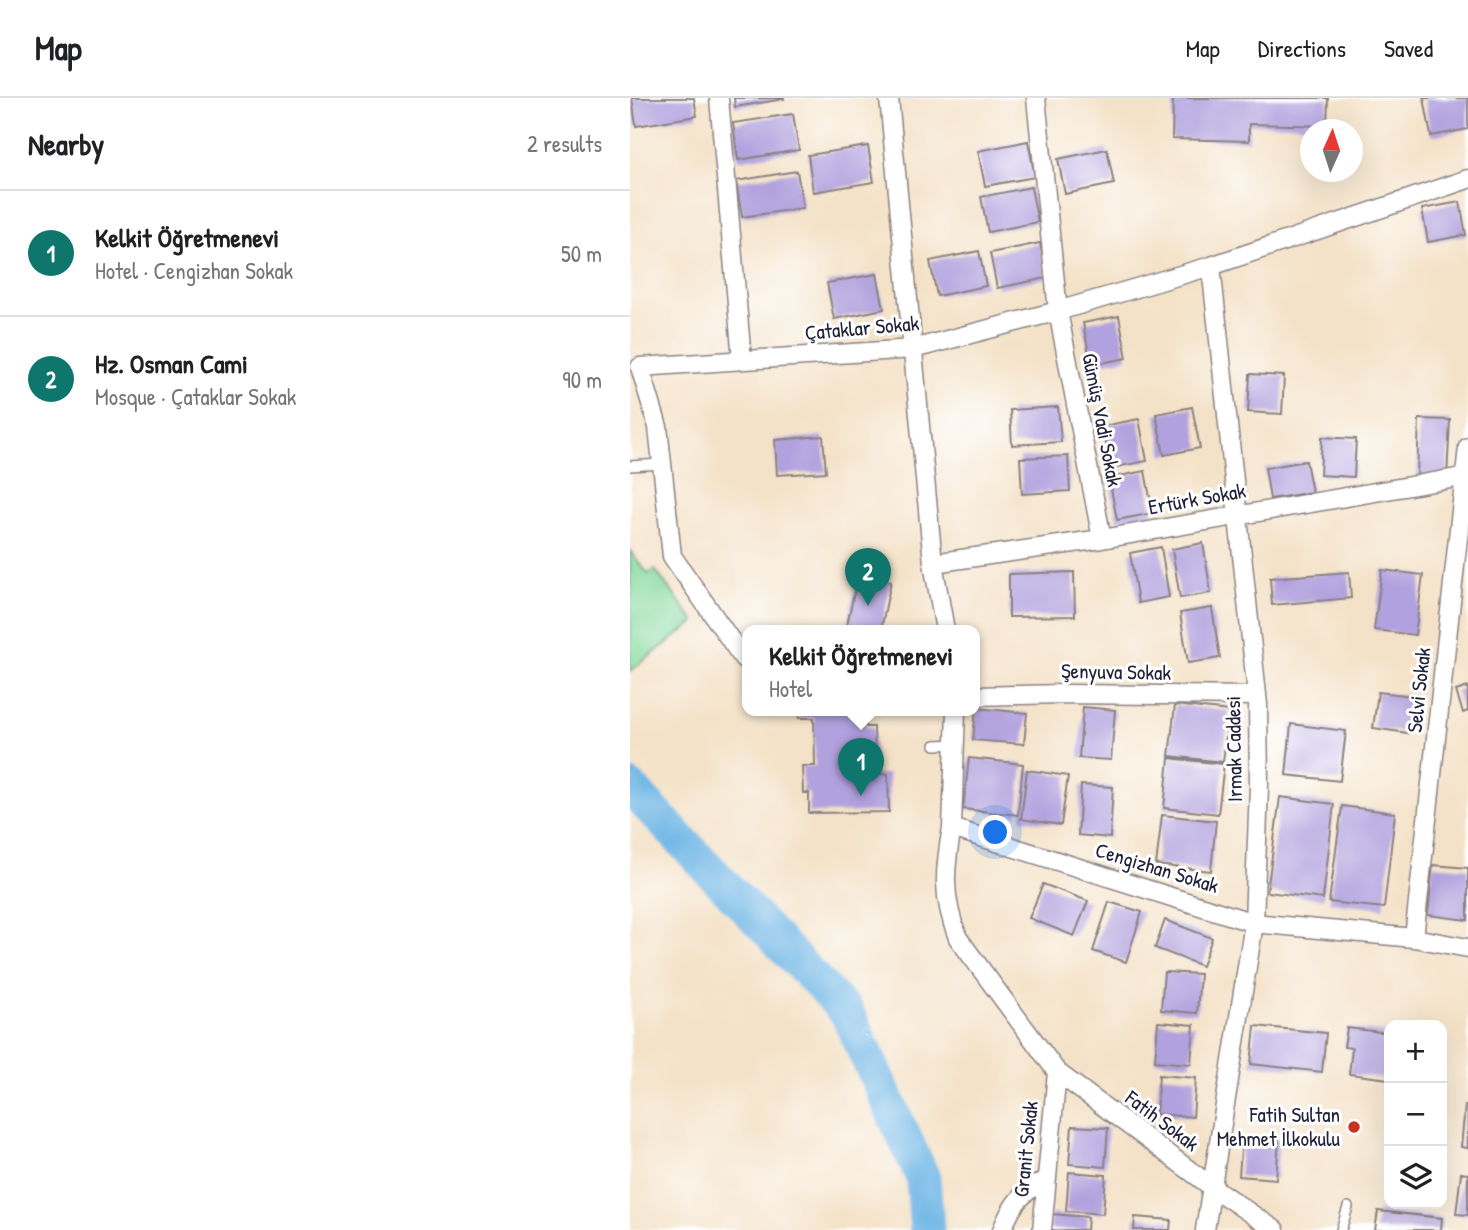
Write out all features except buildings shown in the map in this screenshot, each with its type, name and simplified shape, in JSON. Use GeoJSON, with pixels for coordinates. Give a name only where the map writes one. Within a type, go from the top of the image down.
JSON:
{"type":"FeatureCollection","features":[{"type":"Feature","properties":{"kind":"street"},"geometry":{"type":"LineString","coordinates":[[719,98],[742,360]]}},
{"type":"Feature","properties":{"kind":"street"},"geometry":{"type":"LineString","coordinates":[[889,98],[933,563],[944,625]]}},
{"type":"Feature","properties":{"kind":"street","name":"Gümüş Vadi Sokak"},"geometry":{"type":"LineString","coordinates":[[1036,98],[1058,310],[1102,539]]}},
{"type":"Feature","properties":{"kind":"street","name":"Çataklar Sokak"},"geometry":{"type":"LineString","coordinates":[[742,657],[672,556],[658,427],[635,367],[913,349],[1211,266],[1335,220],[1468,179]]}},
{"type":"Feature","properties":{"kind":"street","name":"Irmak Caddesi"},"geometry":{"type":"LineString","coordinates":[[1205,1230],[1254,923],[1259,786],[1256,696],[1211,266]]}},
{"type":"Feature","properties":{"kind":"street","name":"Selvi Sokak"},"geometry":{"type":"LineString","coordinates":[[1414,938],[1467,476],[1468,447]]}},
{"type":"Feature","properties":{"kind":"street","name":"Ertürk Sokak"},"geometry":{"type":"LineString","coordinates":[[933,563],[1102,539],[1467,476]]}},
{"type":"Feature","properties":{"kind":"street","name":"Şenyuva Sokak"},"geometry":{"type":"LineString","coordinates":[[980,696],[1256,696]]}},
{"type":"Feature","properties":{"kind":"street"},"geometry":{"type":"LineString","coordinates":[[952,828],[956,716]]}},
{"type":"Feature","properties":{"kind":"street","name":"Cengizhan Sokak"},"geometry":{"type":"LineString","coordinates":[[952,828],[1254,923],[1414,938],[1468,948]]}},
{"type":"Feature","properties":{"kind":"street","name":"Fatih Sokak"},"geometry":{"type":"LineString","coordinates":[[952,828],[945,866],[945,892],[949,915],[958,938],[1057,1072],[1212,1187],[1275,1230]]}},
{"type":"Feature","properties":{"kind":"street","name":"Granit Sokak"},"geometry":{"type":"LineString","coordinates":[[1042,1230],[1057,1072]]}},
{"type":"Feature","properties":{"kind":"street"},"geometry":{"type":"LineString","coordinates":[[1002,1230],[1017,1199],[1028,1189],[1045,1181]]}},
{"type":"Feature","properties":{"kind":"lane"},"geometry":{"type":"LineString","coordinates":[[630,466],[660,464]]}},
{"type":"Feature","properties":{"kind":"lane"},"geometry":{"type":"LineString","coordinates":[[934,745],[956,744]]}},
{"type":"Feature","properties":{"kind":"lane"},"geometry":{"type":"LineString","coordinates":[[1341,1230],[1348,1207]]}},
{"type":"Feature","properties":{"kind":"green space"},"geometry":{"type":"Polygon","coordinates":[[[630,551],[648,574],[655,570],[695,622],[630,671],[630,551]]]}},
{"type":"Feature","properties":{"kind":"waterway"},"geometry":{"type":"LineString","coordinates":[[630,787],[847,1013],[923,1178],[927,1230]]}},
{"type":"Feature","properties":{"kind":"place","name":"Hz. Osman Cami"},"geometry":{"type":"Point","coordinates":[868,606]}},
{"type":"Feature","properties":{"kind":"place","name":"Kelkit Öğretmenevi"},"geometry":{"type":"Point","coordinates":[861,796]}},
{"type":"Feature","properties":{"kind":"place","name":"Fatih Sultan Mehmet İlkokulu"},"geometry":{"type":"Point","coordinates":[1354,1127]}}]}
